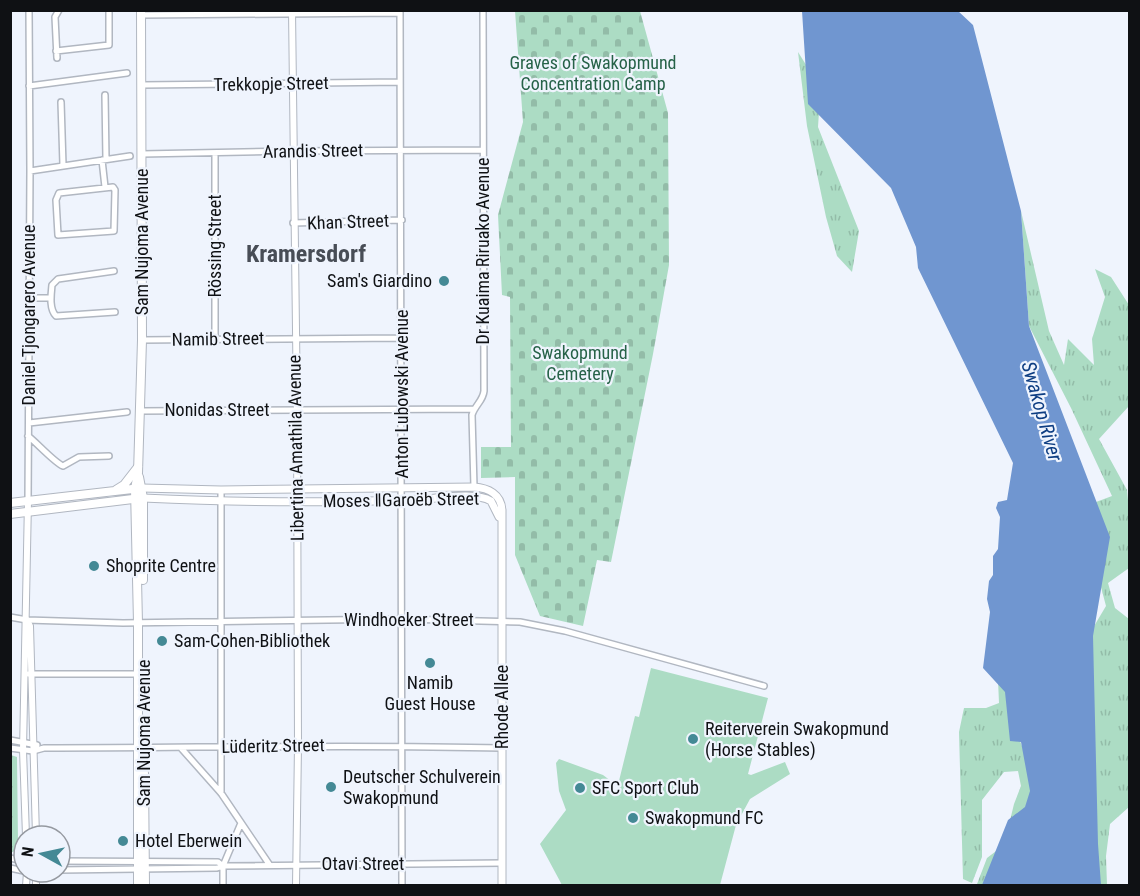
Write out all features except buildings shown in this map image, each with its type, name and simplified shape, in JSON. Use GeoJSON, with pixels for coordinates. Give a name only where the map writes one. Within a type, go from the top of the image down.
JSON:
{"type":"FeatureCollection","features":[{"type":"Feature","properties":{"kind":"main road","name":"Sam Nujoma Avenue"},"geometry":{"type":"LineString","coordinates":[[141,13],[142,340],[138,470],[142,864],[145,885]]}},
{"type":"Feature","properties":{"kind":"main road"},"geometry":{"type":"LineString","coordinates":[[116,490],[138,470]]}},
{"type":"Feature","properties":{"kind":"main road","name":"Moses ǁGaroëb Street"},"geometry":{"type":"LineString","coordinates":[[10,514],[139,493],[474,487],[490,490],[497,496],[502,506],[502,528]]}},
{"type":"Feature","properties":{"kind":"main road","name":"Moses ǁGaroëb Street"},"geometry":{"type":"LineString","coordinates":[[10,503],[116,490],[220,501],[484,497],[495,506],[502,528]]}},
{"type":"Feature","properties":{"kind":"main road","name":"Rhode Allee"},"geometry":{"type":"LineString","coordinates":[[502,528],[502,885]]}},
{"type":"Feature","properties":{"kind":"main road","name":"Sam Nujoma Avenue"},"geometry":{"type":"LineString","coordinates":[[138,885],[142,864]]}},
{"type":"Feature","properties":{"kind":"street","name":"Daniel Tjongarero Avenue"},"geometry":{"type":"LineString","coordinates":[[26,824],[23,742],[29,423],[28,10]]}},
{"type":"Feature","properties":{"kind":"street"},"geometry":{"type":"LineString","coordinates":[[57,58],[55,17],[59,10]]}},
{"type":"Feature","properties":{"kind":"street"},"geometry":{"type":"LineString","coordinates":[[56,51],[109,45],[109,10]]}},
{"type":"Feature","properties":{"kind":"street","name":"Dr Kuaima Riruako Avenue"},"geometry":{"type":"LineString","coordinates":[[474,487],[471,419],[474,409],[483,399],[484,391],[483,10]]}},
{"type":"Feature","properties":{"kind":"street","name":"Libertina Amathila Avenue"},"geometry":{"type":"LineString","coordinates":[[292,12],[294,339],[297,411],[296,885]]}},
{"type":"Feature","properties":{"kind":"street"},"geometry":{"type":"LineString","coordinates":[[141,13],[400,12]]}},
{"type":"Feature","properties":{"kind":"street","name":"Anton Lubowski Avenue"},"geometry":{"type":"LineString","coordinates":[[400,12],[403,488],[402,885]]}},
{"type":"Feature","properties":{"kind":"street"},"geometry":{"type":"LineString","coordinates":[[29,86],[127,73]]}},
{"type":"Feature","properties":{"kind":"street","name":"Trekkopje Street"},"geometry":{"type":"LineString","coordinates":[[142,85],[400,82]]}},
{"type":"Feature","properties":{"kind":"street"},"geometry":{"type":"LineString","coordinates":[[105,95],[105,187]]}},
{"type":"Feature","properties":{"kind":"street"},"geometry":{"type":"LineString","coordinates":[[61,102],[63,165]]}},
{"type":"Feature","properties":{"kind":"street","name":"Arandis Street"},"geometry":{"type":"LineString","coordinates":[[142,154],[483,150]]}},
{"type":"Feature","properties":{"kind":"street","name":"Rössing Street"},"geometry":{"type":"LineString","coordinates":[[214,153],[215,340]]}},
{"type":"Feature","properties":{"kind":"street"},"geometry":{"type":"LineString","coordinates":[[30,171],[130,156]]}},
{"type":"Feature","properties":{"kind":"street"},"geometry":{"type":"LineString","coordinates":[[105,187],[114,188],[114,231],[58,235],[56,196],[59,193],[105,187]]}},
{"type":"Feature","properties":{"kind":"street","name":"Khan Street"},"geometry":{"type":"LineString","coordinates":[[293,223],[402,220]]}},
{"type":"Feature","properties":{"kind":"street"},"geometry":{"type":"LineString","coordinates":[[114,271],[58,279],[52,285],[51,298],[53,314],[56,316],[115,312]]}},
{"type":"Feature","properties":{"kind":"street"},"geometry":{"type":"LineString","coordinates":[[29,298],[51,298]]}},
{"type":"Feature","properties":{"kind":"street","name":"Namib Street"},"geometry":{"type":"LineString","coordinates":[[142,340],[402,338]]}},
{"type":"Feature","properties":{"kind":"street","name":"Nonidas Street"},"geometry":{"type":"LineString","coordinates":[[140,411],[474,409]]}},
{"type":"Feature","properties":{"kind":"street"},"geometry":{"type":"LineString","coordinates":[[29,423],[127,412]]}},
{"type":"Feature","properties":{"kind":"street"},"geometry":{"type":"LineString","coordinates":[[28,436],[43,447],[58,465],[63,466],[80,457],[109,456]]}},
{"type":"Feature","properties":{"kind":"street"},"geometry":{"type":"LineString","coordinates":[[221,490],[221,793]]}},
{"type":"Feature","properties":{"kind":"street","name":"Windhoeker Street"},"geometry":{"type":"LineString","coordinates":[[10,617],[27,620],[141,623],[402,619],[520,621],[565,631],[764,686]]}},
{"type":"Feature","properties":{"kind":"street","name":"Daniel Tjongarero Avenue"},"geometry":{"type":"LineString","coordinates":[[27,620],[30,626],[33,674],[36,824]]}},
{"type":"Feature","properties":{"kind":"street"},"geometry":{"type":"LineString","coordinates":[[24,674],[141,674]]}},
{"type":"Feature","properties":{"kind":"street","name":"Lüderitz Street"},"geometry":{"type":"LineString","coordinates":[[10,740],[44,748],[403,746],[502,748]]}},
{"type":"Feature","properties":{"kind":"street","name":"Lüderitz Street"},"geometry":{"type":"LineString","coordinates":[[10,748],[23,750],[33,747]]}},
{"type":"Feature","properties":{"kind":"street"},"geometry":{"type":"LineString","coordinates":[[181,748],[221,793],[269,864]]}},
{"type":"Feature","properties":{"kind":"street"},"geometry":{"type":"LineString","coordinates":[[223,885],[223,866],[241,823]]}},
{"type":"Feature","properties":{"kind":"street","name":"Otavi Street"},"geometry":{"type":"LineString","coordinates":[[72,861],[142,864]]}},
{"type":"Feature","properties":{"kind":"street","name":"Otavi Street"},"geometry":{"type":"LineString","coordinates":[[72,869],[218,862],[223,866],[502,863]]}},
{"type":"Feature","properties":{"kind":"green space","name":"Swakopmund Cemetery"},"geometry":{"type":"Polygon","coordinates":[[[515,11],[640,11],[668,113],[669,265],[611,562],[597,560],[583,626],[540,616],[515,555],[515,477],[481,478],[481,447],[511,447],[510,297],[502,295],[498,215],[523,122],[515,11]]]}},
{"type":"Feature","properties":{"kind":"green space"},"geometry":{"type":"Polygon","coordinates":[[[798,52],[813,76],[820,97],[818,127],[859,231],[852,272],[837,256],[826,217],[807,126],[798,52]]]}},
{"type":"Feature","properties":{"kind":"green space"},"geometry":{"type":"Polygon","coordinates":[[[1021,211],[1049,331],[1064,365],[1068,339],[1094,365],[1092,339],[1105,297],[1095,269],[1111,277],[1129,305],[1129,406],[1099,439],[1127,490],[1129,511],[1129,568],[1108,583],[1115,608],[1129,619],[1129,807],[1110,824],[1106,856],[1107,885],[977,884],[987,858],[1004,845],[1021,786],[1018,771],[1004,772],[982,800],[982,857],[972,883],[963,879],[959,732],[964,708],[986,708],[999,703],[997,657],[1016,731],[1034,776],[1087,638],[1106,606],[1080,508],[1112,496],[1029,326],[1021,211]]]}},
{"type":"Feature","properties":{"kind":"green space"},"geometry":{"type":"Polygon","coordinates":[[[651,668],[768,698],[748,774],[751,775],[785,762],[790,774],[750,799],[736,825],[720,885],[562,885],[540,844],[566,810],[559,791],[556,763],[559,759],[603,775],[611,781],[616,793],[635,716],[639,717],[651,668]]]}},
{"type":"Feature","properties":{"kind":"green space"},"geometry":{"type":"Polygon","coordinates":[[[11,755],[17,757],[18,824],[12,824],[11,852],[11,755]]]}},
{"type":"Feature","properties":{"kind":"water","name":"Swakop River"},"geometry":{"type":"Polygon","coordinates":[[[802,11],[958,11],[973,25],[1021,211],[1029,326],[1110,537],[1093,636],[1101,885],[982,885],[1008,820],[1025,807],[1030,791],[1021,742],[1010,741],[1005,692],[983,668],[990,612],[987,599],[989,581],[993,575],[993,556],[998,549],[1000,517],[996,508],[998,502],[1007,500],[1013,463],[918,268],[916,247],[891,188],[808,104],[802,11]]]}},
{"type":"Feature","properties":{"kind":"place","name":"Sam's Giardino"},"geometry":{"type":"Point","coordinates":[444,281]}},
{"type":"Feature","properties":{"kind":"place","name":"Shoprite Centre"},"geometry":{"type":"Point","coordinates":[94,566]}},
{"type":"Feature","properties":{"kind":"place","name":"Sam-Cohen-Bibliothek"},"geometry":{"type":"Point","coordinates":[162,641]}},
{"type":"Feature","properties":{"kind":"place","name":"Namib Guest House"},"geometry":{"type":"Point","coordinates":[430,663]}},
{"type":"Feature","properties":{"kind":"place","name":"Reiterverein Swakopmund (Horse Stables)"},"geometry":{"type":"Point","coordinates":[693,739]}},
{"type":"Feature","properties":{"kind":"place","name":"Deutscher Schulverein Swakopmund"},"geometry":{"type":"Point","coordinates":[331,787]}},
{"type":"Feature","properties":{"kind":"place","name":"SFC Sport Club"},"geometry":{"type":"Point","coordinates":[580,788]}},
{"type":"Feature","properties":{"kind":"place","name":"Swakopmund FC"},"geometry":{"type":"Point","coordinates":[633,818]}},
{"type":"Feature","properties":{"kind":"place","name":"Hotel Eberwein"},"geometry":{"type":"Point","coordinates":[123,841]}},
{"type":"Feature","properties":{"kind":"district","name":"Kramersdorf"},"geometry":{"type":"Point","coordinates":[306,254]}},
{"type":"Feature","properties":{"kind":"park label","name":"Graves of Swakopmund Concentration Camp"},"geometry":{"type":"Point","coordinates":[593,73]}}]}
